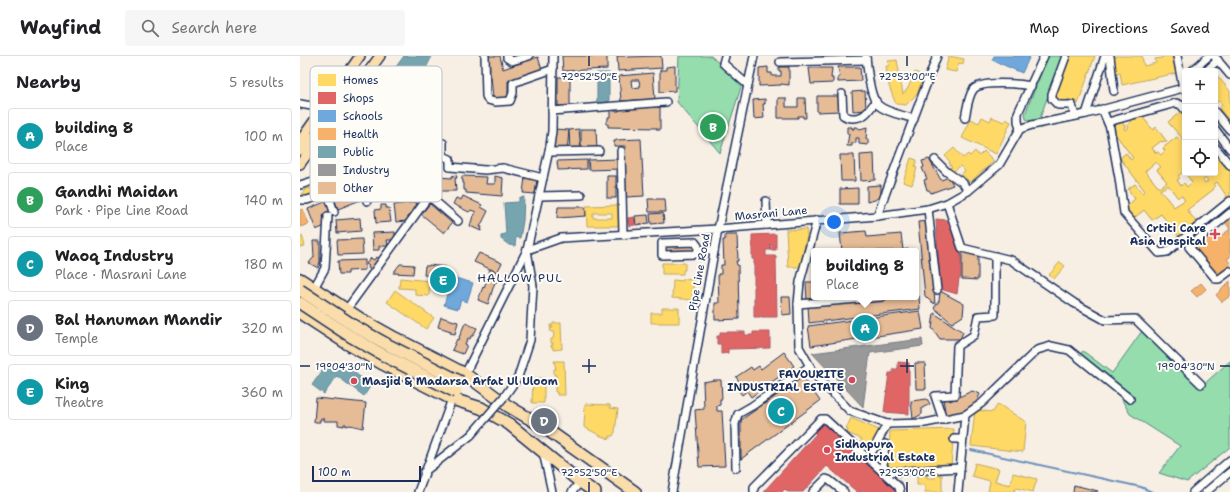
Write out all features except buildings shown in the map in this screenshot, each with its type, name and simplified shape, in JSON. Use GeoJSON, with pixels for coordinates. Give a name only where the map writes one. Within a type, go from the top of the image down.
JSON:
{"type":"FeatureCollection","features":[{"type":"Feature","properties":{"kind":"highway"},"geometry":{"type":"LineString","coordinates":[[300,279],[361,319],[395,338],[459,387],[482,408],[510,424],[580,482],[595,492]]}},
{"type":"Feature","properties":{"kind":"highway"},"geometry":{"type":"LineString","coordinates":[[300,290],[363,331],[459,387]]}},
{"type":"Feature","properties":{"kind":"highway"},"geometry":{"type":"LineString","coordinates":[[317,290],[301,314],[346,344],[380,363],[459,387],[490,393],[542,426],[635,492]]}},
{"type":"Feature","properties":{"kind":"highway"},"geometry":{"type":"LineString","coordinates":[[300,303],[350,336],[378,352],[459,387]]}},
{"type":"Feature","properties":{"kind":"main road"},"geometry":{"type":"LineString","coordinates":[[353,66],[360,56]]}},
{"type":"Feature","properties":{"kind":"main road"},"geometry":{"type":"LineString","coordinates":[[373,66],[380,56]]}},
{"type":"Feature","properties":{"kind":"main road"},"geometry":{"type":"LineString","coordinates":[[300,141],[310,127]]}},
{"type":"Feature","properties":{"kind":"main road"},"geometry":{"type":"LineString","coordinates":[[300,150],[310,136]]}},
{"type":"Feature","properties":{"kind":"main road"},"geometry":{"type":"LineString","coordinates":[[300,164],[310,150]]}},
{"type":"Feature","properties":{"kind":"street"},"geometry":{"type":"LineString","coordinates":[[485,56],[486,96],[488,100],[495,102],[510,101],[513,93],[513,83],[553,69]]}},
{"type":"Feature","properties":{"kind":"street"},"geometry":{"type":"LineString","coordinates":[[507,56],[507,58],[512,61],[529,56]]}},
{"type":"Feature","properties":{"kind":"street"},"geometry":{"type":"LineString","coordinates":[[418,492],[424,472],[459,387],[527,250],[549,152],[552,131],[553,56]]}},
{"type":"Feature","properties":{"kind":"street"},"geometry":{"type":"LineString","coordinates":[[724,56],[724,65],[748,85]]}},
{"type":"Feature","properties":{"kind":"street","name":"Pipe Line Road"},"geometry":{"type":"LineString","coordinates":[[672,492],[714,250],[754,56]]}},
{"type":"Feature","properties":{"kind":"street"},"geometry":{"type":"LineString","coordinates":[[877,216],[937,56]]}},
{"type":"Feature","properties":{"kind":"street"},"geometry":{"type":"LineString","coordinates":[[1020,129],[1018,113],[1044,56]]}},
{"type":"Feature","properties":{"kind":"street"},"geometry":{"type":"LineString","coordinates":[[1066,56],[1052,94],[1052,99],[1058,105],[1072,106],[1075,116]]}},
{"type":"Feature","properties":{"kind":"street"},"geometry":{"type":"LineString","coordinates":[[1086,114],[1105,56]]}},
{"type":"Feature","properties":{"kind":"street"},"geometry":{"type":"LineString","coordinates":[[1110,56],[1114,91]]}},
{"type":"Feature","properties":{"kind":"street"},"geometry":{"type":"LineString","coordinates":[[1176,56],[1182,75]]}},
{"type":"Feature","properties":{"kind":"street"},"geometry":{"type":"LineString","coordinates":[[1195,68],[1209,56]]}},
{"type":"Feature","properties":{"kind":"street"},"geometry":{"type":"LineString","coordinates":[[780,62],[866,58],[873,97],[878,105],[914,119]]}},
{"type":"Feature","properties":{"kind":"street"},"geometry":{"type":"LineString","coordinates":[[1208,68],[1216,58],[1230,75]]}},
{"type":"Feature","properties":{"kind":"street"},"geometry":{"type":"LineString","coordinates":[[965,118],[973,90],[976,87],[988,84],[1031,86]]}},
{"type":"Feature","properties":{"kind":"street"},"geometry":{"type":"LineString","coordinates":[[817,220],[877,216],[928,209],[947,203],[968,191],[999,165],[1020,129],[1032,124],[1086,114],[1182,90]]}},
{"type":"Feature","properties":{"kind":"street"},"geometry":{"type":"LineString","coordinates":[[842,94],[842,115],[848,118],[863,116],[876,102]]}},
{"type":"Feature","properties":{"kind":"street"},"geometry":{"type":"LineString","coordinates":[[1138,101],[1141,112]]}},
{"type":"Feature","properties":{"kind":"street"},"geometry":{"type":"LineString","coordinates":[[552,111],[666,102]]}},
{"type":"Feature","properties":{"kind":"street"},"geometry":{"type":"LineString","coordinates":[[1108,122],[1176,103],[1182,106]]}},
{"type":"Feature","properties":{"kind":"street"},"geometry":{"type":"LineString","coordinates":[[300,104],[310,106]]}},
{"type":"Feature","properties":{"kind":"street"},"geometry":{"type":"LineString","coordinates":[[1102,109],[1108,122],[1124,213],[1159,253],[1167,252],[1230,201]]}},
{"type":"Feature","properties":{"kind":"street"},"geometry":{"type":"LineString","coordinates":[[1218,116],[1230,130]]}},
{"type":"Feature","properties":{"kind":"street"},"geometry":{"type":"LineString","coordinates":[[1218,133],[1228,146],[1218,148]]}},
{"type":"Feature","properties":{"kind":"street"},"geometry":{"type":"LineString","coordinates":[[442,143],[443,156],[450,159],[450,167],[485,170],[503,168],[543,178]]}},
{"type":"Feature","properties":{"kind":"street"},"geometry":{"type":"LineString","coordinates":[[1218,150],[1230,165]]}},
{"type":"Feature","properties":{"kind":"street"},"geometry":{"type":"LineString","coordinates":[[549,152],[599,151]]}},
{"type":"Feature","properties":{"kind":"street"},"geometry":{"type":"LineString","coordinates":[[621,151],[623,234]]}},
{"type":"Feature","properties":{"kind":"street"},"geometry":{"type":"LineString","coordinates":[[935,160],[947,172],[963,183],[968,191]]}},
{"type":"Feature","properties":{"kind":"street"},"geometry":{"type":"LineString","coordinates":[[300,185],[310,182]]}},
{"type":"Feature","properties":{"kind":"street"},"geometry":{"type":"LineString","coordinates":[[539,196],[581,195]]}},
{"type":"Feature","properties":{"kind":"street"},"geometry":{"type":"LineString","coordinates":[[300,200],[310,199]]}},
{"type":"Feature","properties":{"kind":"street"},"geometry":{"type":"LineString","coordinates":[[766,201],[766,225]]}},
{"type":"Feature","properties":{"kind":"street"},"geometry":{"type":"LineString","coordinates":[[317,290],[326,268],[331,214],[329,202]]}},
{"type":"Feature","properties":{"kind":"street"},"geometry":{"type":"LineString","coordinates":[[347,309],[425,202]]}},
{"type":"Feature","properties":{"kind":"street"},"geometry":{"type":"LineString","coordinates":[[436,202],[458,221]]}},
{"type":"Feature","properties":{"kind":"street"},"geometry":{"type":"LineString","coordinates":[[947,203],[962,248],[1011,260],[1074,303],[1104,320],[1135,319],[1201,384]]}},
{"type":"Feature","properties":{"kind":"street"},"geometry":{"type":"LineString","coordinates":[[928,209],[937,290]]}},
{"type":"Feature","properties":{"kind":"street"},"geometry":{"type":"LineString","coordinates":[[1230,213],[1189,247],[1216,279],[1219,279],[1230,271]]}},
{"type":"Feature","properties":{"kind":"street","name":"Masrani Lane"},"geometry":{"type":"LineString","coordinates":[[527,250],[561,238],[718,229],[817,220],[800,282],[798,304],[799,347],[815,375],[850,411],[887,424],[925,423],[965,415],[982,403],[1037,350],[1051,346],[1069,350],[1130,399]]}},
{"type":"Feature","properties":{"kind":"street"},"geometry":{"type":"LineString","coordinates":[[687,231],[687,242]]}},
{"type":"Feature","properties":{"kind":"street"},"geometry":{"type":"LineString","coordinates":[[687,242],[696,243],[698,254],[662,255],[662,243],[687,242]]}},
{"type":"Feature","properties":{"kind":"street"},"geometry":{"type":"LineString","coordinates":[[424,472],[471,435],[504,397],[518,378],[530,340],[533,286],[527,250]]}},
{"type":"Feature","properties":{"kind":"street"},"geometry":{"type":"LineString","coordinates":[[698,250],[714,250]]}},
{"type":"Feature","properties":{"kind":"street"},"geometry":{"type":"LineString","coordinates":[[943,420],[935,396],[955,395],[958,346],[974,335],[978,316],[995,315],[995,256]]}},
{"type":"Feature","properties":{"kind":"street"},"geometry":{"type":"LineString","coordinates":[[798,304],[846,300]]}},
{"type":"Feature","properties":{"kind":"street"},"geometry":{"type":"LineString","coordinates":[[736,468],[735,424],[738,414],[810,366]]}},
{"type":"Feature","properties":{"kind":"street"},"geometry":{"type":"LineString","coordinates":[[958,492],[965,415]]}},
{"type":"Feature","properties":{"kind":"street"},"geometry":{"type":"LineString","coordinates":[[754,492],[754,487],[821,418],[825,419],[868,457],[899,487],[900,492]]}},
{"type":"Feature","properties":{"kind":"street"},"geometry":{"type":"LineString","coordinates":[[868,457],[875,448],[887,424]]}},
{"type":"Feature","properties":{"kind":"street"},"geometry":{"type":"LineString","coordinates":[[954,439],[963,439]]}},
{"type":"Feature","properties":{"kind":"street"},"geometry":{"type":"LineString","coordinates":[[875,448],[885,447],[883,465],[884,469],[890,472],[960,466]]}},
{"type":"Feature","properties":{"kind":"street"},"geometry":{"type":"LineString","coordinates":[[954,449],[962,449]]}},
{"type":"Feature","properties":{"kind":"street"},"geometry":{"type":"LineString","coordinates":[[543,452],[552,492]]}},
{"type":"Feature","properties":{"kind":"street"},"geometry":{"type":"LineString","coordinates":[[1193,492],[1230,460]]}},
{"type":"Feature","properties":{"kind":"street"},"geometry":{"type":"LineString","coordinates":[[952,463],[960,466]]}},
{"type":"Feature","properties":{"kind":"street"},"geometry":{"type":"LineString","coordinates":[[1206,492],[1230,472]]}},
{"type":"Feature","properties":{"kind":"street"},"geometry":{"type":"LineString","coordinates":[[813,492],[826,479],[842,491]]}},
{"type":"Feature","properties":{"kind":"street"},"geometry":{"type":"LineString","coordinates":[[572,492],[580,482]]}},
{"type":"Feature","properties":{"kind":"green space"},"geometry":{"type":"Polygon","coordinates":[[[679,56],[711,56],[728,72],[744,78],[720,153],[677,102],[679,56]]]}},
{"type":"Feature","properties":{"kind":"green space"},"geometry":{"type":"Polygon","coordinates":[[[1048,56],[1062,56],[1040,118],[1032,122],[1026,119],[1025,114],[1048,56]]]}},
{"type":"Feature","properties":{"kind":"green space"},"geometry":{"type":"Polygon","coordinates":[[[1142,331],[1203,385],[1230,361],[1230,447],[1187,482],[1159,473],[1180,446],[1130,414],[1114,386],[1078,356],[1083,351],[1112,373],[1142,331]]]}},
{"type":"Feature","properties":{"kind":"waterway"},"geometry":{"type":"LineString","coordinates":[[971,450],[1141,487],[1152,492]]}},
{"type":"Feature","properties":{"kind":"place","name":"Gandhi Maidan"},"geometry":{"type":"Point","coordinates":[713,127]}},
{"type":"Feature","properties":{"kind":"place","name":"Crtiti Care Asia Hospital"},"geometry":{"type":"Point","coordinates":[1215,234]}},
{"type":"Feature","properties":{"kind":"place","name":"King"},"geometry":{"type":"Point","coordinates":[443,280]}},
{"type":"Feature","properties":{"kind":"place","name":"building 8"},"geometry":{"type":"Point","coordinates":[865,328]}},
{"type":"Feature","properties":{"kind":"place","name":"FAVOURITE INDUSTRIAL ESTATE"},"geometry":{"type":"Point","coordinates":[852,380]}},
{"type":"Feature","properties":{"kind":"place","name":"Masjid & Madarsa Arfat Ul Uloom"},"geometry":{"type":"Point","coordinates":[354,381]}},
{"type":"Feature","properties":{"kind":"place","name":"Waoq Industry"},"geometry":{"type":"Point","coordinates":[781,411]}},
{"type":"Feature","properties":{"kind":"place","name":"Bal Hanuman Mandir"},"geometry":{"type":"Point","coordinates":[544,421]}},
{"type":"Feature","properties":{"kind":"place","name":"Sidhapura Industrial Estate"},"geometry":{"type":"Point","coordinates":[827,450]}},
{"type":"Feature","properties":{"kind":"district","name":"HALLOW PUL"},"geometry":{"type":"Point","coordinates":[520,278]}}]}
